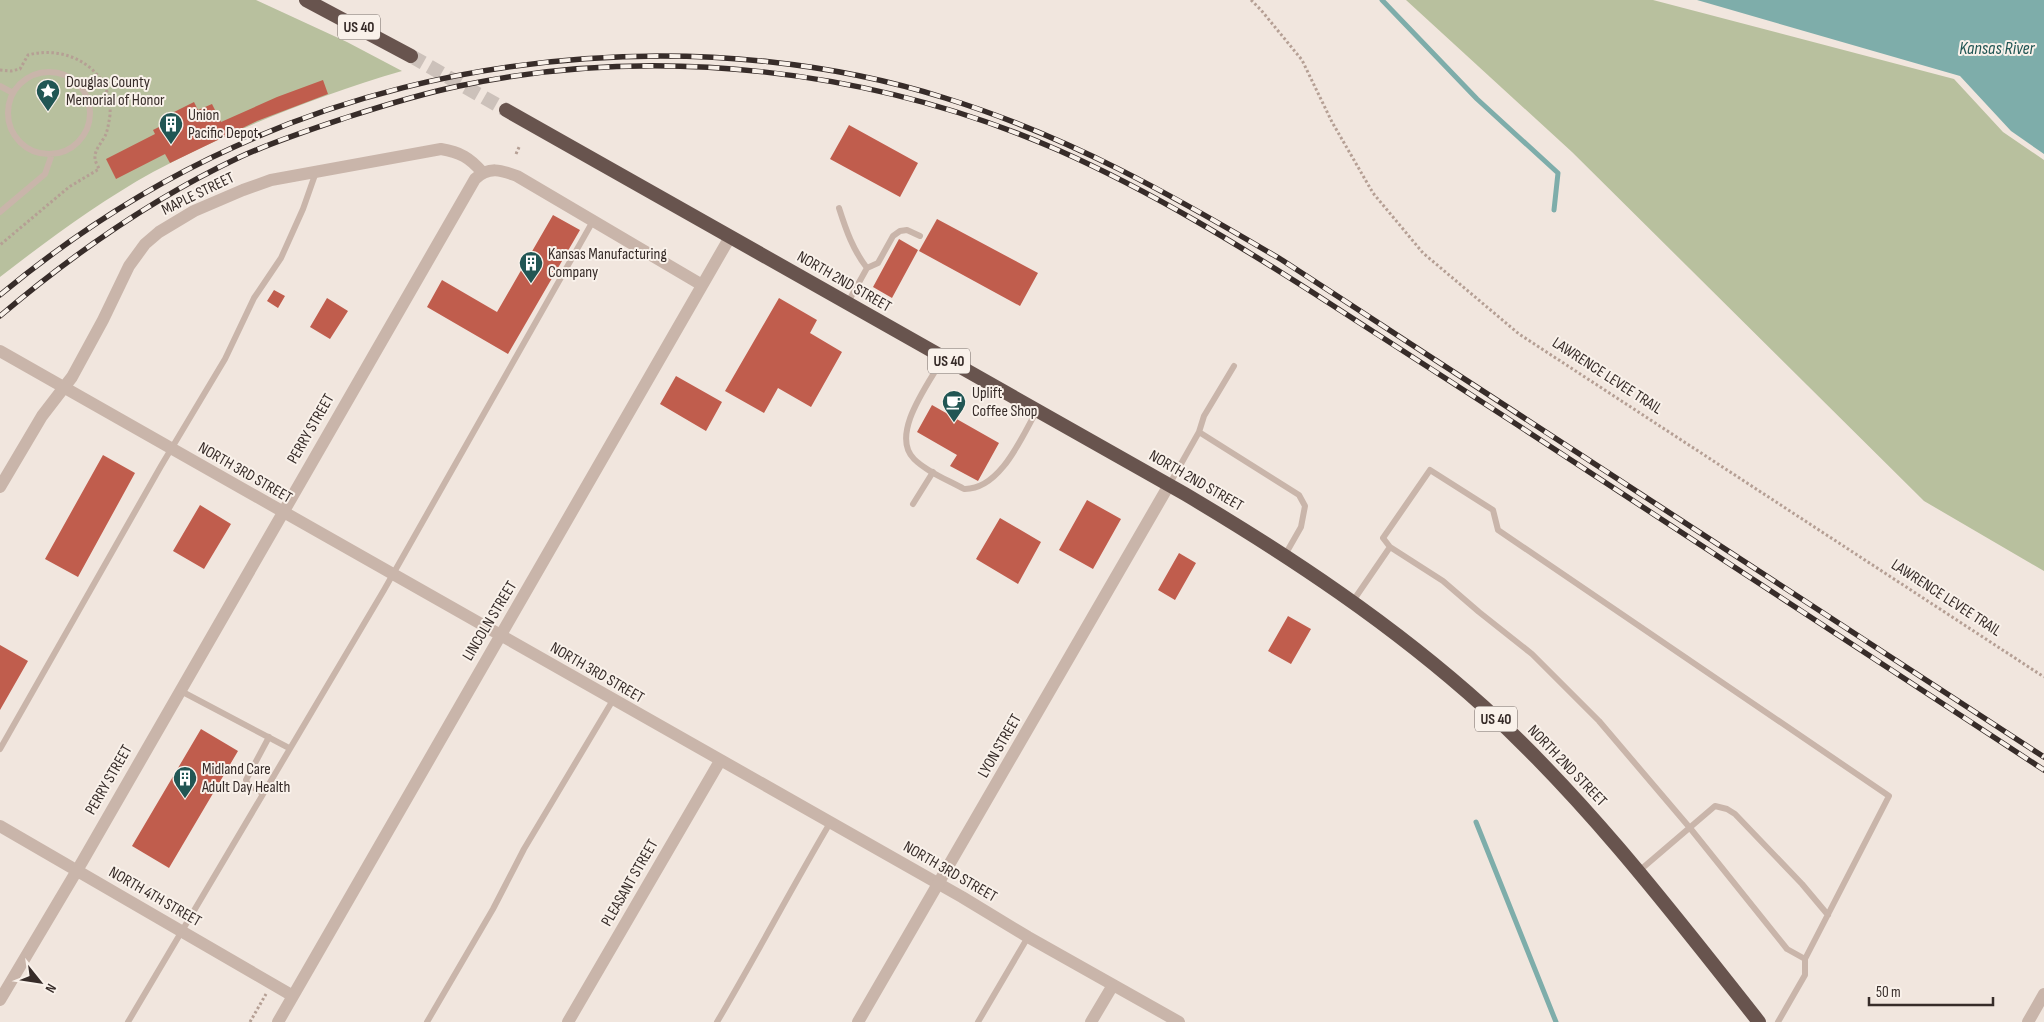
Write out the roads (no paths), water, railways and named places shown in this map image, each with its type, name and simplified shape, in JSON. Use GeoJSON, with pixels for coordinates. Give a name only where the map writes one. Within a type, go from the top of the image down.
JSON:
{"type":"FeatureCollection","features":[{"type":"Feature","properties":{"kind":"highway","name":"US 40"},"geometry":{"type":"LineString","coordinates":[[306,0],[411,56]]}},
{"type":"Feature","properties":{"kind":"highway","name":"NORTH 2ND STREET"},"geometry":{"type":"LineString","coordinates":[[506,110],[1170,485],[1285,555],[1353,601],[1484,707],[1555,777],[1639,871],[1759,1022]]}},
{"type":"Feature","properties":{"kind":"street","name":"MAPLE STREET"},"geometry":{"type":"LineString","coordinates":[[0,487],[42,416],[72,377],[104,320],[129,266],[145,244],[158,232],[194,211],[271,180],[441,149],[455,151],[465,156],[482,172]]}},
{"type":"Feature","properties":{"kind":"street"},"geometry":{"type":"LineString","coordinates":[[482,172],[490,169],[499,170],[517,176],[702,285]]}},
{"type":"Feature","properties":{"kind":"street","name":"PERRY STREET"},"geometry":{"type":"LineString","coordinates":[[0,1000],[468,188],[482,172]]}},
{"type":"Feature","properties":{"kind":"street","name":"LINCOLN STREET"},"geometry":{"type":"LineString","coordinates":[[278,1022],[730,237]]}},
{"type":"Feature","properties":{"kind":"street","name":"NORTH 3RD STREET"},"geometry":{"type":"LineString","coordinates":[[0,352],[1179,1022]]}},
{"type":"Feature","properties":{"kind":"street","name":"LYON STREET"},"geometry":{"type":"LineString","coordinates":[[858,1022],[1170,485]]}},
{"type":"Feature","properties":{"kind":"street","name":"PLEASANT STREET"},"geometry":{"type":"LineString","coordinates":[[568,1022],[720,761]]}},
{"type":"Feature","properties":{"kind":"street","name":"NORTH 4TH STREET"},"geometry":{"type":"LineString","coordinates":[[0,826],[293,996]]}},
{"type":"Feature","properties":{"kind":"street"},"geometry":{"type":"LineString","coordinates":[[1091,1022],[1112,985]]}},
{"type":"Feature","properties":{"kind":"street"},"geometry":{"type":"LineString","coordinates":[[2028,1022],[2044,994]]}},
{"type":"Feature","properties":{"kind":"lane"},"geometry":{"type":"LineString","coordinates":[[43,72],[55,72],[76,82],[84,92],[88,102],[87,126],[82,136],[74,145],[64,151],[52,154],[30,149],[21,143],[9,124],[8,113],[13,93],[22,82],[43,72]]}},
{"type":"Feature","properties":{"kind":"lane"},"geometry":{"type":"LineString","coordinates":[[0,86],[13,93]]}},
{"type":"Feature","properties":{"kind":"lane"},"geometry":{"type":"LineString","coordinates":[[0,212],[45,174],[52,154]]}},
{"type":"Feature","properties":{"kind":"lane"},"geometry":{"type":"LineString","coordinates":[[0,749],[225,359],[254,298],[281,258],[303,209],[316,172]]}},
{"type":"Feature","properties":{"kind":"lane"},"geometry":{"type":"LineString","coordinates":[[839,208],[859,258],[868,268]]}},
{"type":"Feature","properties":{"kind":"lane"},"geometry":{"type":"LineString","coordinates":[[128,1022],[392,575],[593,221]]}},
{"type":"Feature","properties":{"kind":"lane"},"geometry":{"type":"LineString","coordinates":[[847,304],[868,268],[878,263],[893,236],[900,231],[908,230],[920,236]]}},
{"type":"Feature","properties":{"kind":"lane"},"geometry":{"type":"LineString","coordinates":[[944,358],[911,414],[905,439],[912,458],[964,490],[972,490],[982,486],[1007,462],[1037,410]]}},
{"type":"Feature","properties":{"kind":"lane"},"geometry":{"type":"LineString","coordinates":[[1170,485],[1199,432],[1204,416],[1234,366]]}},
{"type":"Feature","properties":{"kind":"lane"},"geometry":{"type":"LineString","coordinates":[[1199,432],[1299,495],[1305,506],[1301,528],[1285,555]]}},
{"type":"Feature","properties":{"kind":"lane"},"geometry":{"type":"LineString","coordinates":[[1778,1022],[1805,975],[1805,959],[1889,796],[1498,530],[1493,510],[1430,470],[1384,538],[1390,547],[1443,581],[1532,654],[1599,721],[1690,828],[1787,948],[1805,959]]}},
{"type":"Feature","properties":{"kind":"lane"},"geometry":{"type":"LineString","coordinates":[[913,504],[933,472]]}},
{"type":"Feature","properties":{"kind":"lane"},"geometry":{"type":"LineString","coordinates":[[1353,601],[1390,547]]}},
{"type":"Feature","properties":{"kind":"lane"},"geometry":{"type":"LineString","coordinates":[[180,690],[289,748]]}},
{"type":"Feature","properties":{"kind":"lane"},"geometry":{"type":"LineString","coordinates":[[426,1022],[493,909],[524,849],[613,700]]}},
{"type":"Feature","properties":{"kind":"lane"},"geometry":{"type":"LineString","coordinates":[[262,793],[248,784],[246,780],[269,737]]}},
{"type":"Feature","properties":{"kind":"lane"},"geometry":{"type":"LineString","coordinates":[[1639,871],[1715,806],[1727,808],[1802,884],[1828,915]]}},
{"type":"Feature","properties":{"kind":"lane"},"geometry":{"type":"LineString","coordinates":[[717,1022],[744,972],[776,920],[791,889],[830,824]]}},
{"type":"Feature","properties":{"kind":"lane"},"geometry":{"type":"LineString","coordinates":[[978,1022],[1028,937]]}},
{"type":"Feature","properties":{"kind":"water","name":"Kansas River"},"geometry":{"type":"Polygon","coordinates":[[[1697,0],[2044,0],[2044,154],[2011,131],[1960,76],[1697,0]]]}},
{"type":"Feature","properties":{"kind":"waterway"},"geometry":{"type":"LineString","coordinates":[[1382,0],[1477,99],[1558,173],[1554,210]]}},
{"type":"Feature","properties":{"kind":"waterway"},"geometry":{"type":"LineString","coordinates":[[1476,822],[1556,1022]]}},
{"type":"Feature","properties":{"kind":"tunnel"},"geometry":{"type":"LineString","coordinates":[[411,56],[506,110]]}},
{"type":"Feature","properties":{"kind":"railway"},"geometry":{"type":"LineString","coordinates":[[0,295],[83,232],[142,195],[203,162],[234,147],[316,114],[403,88],[493,69],[585,59],[677,56],[769,62],[859,76],[945,98],[1034,130],[1118,169],[1241,236],[1282,260],[2044,757]]}},
{"type":"Feature","properties":{"kind":"railway"},"geometry":{"type":"LineString","coordinates":[[0,316],[85,249],[145,209],[208,173],[280,140],[417,96],[459,86],[534,73],[610,67],[687,66],[763,72],[839,83],[914,100],[987,122],[1058,150],[1163,202],[1296,282],[1467,392],[2044,770]]}},
{"type":"Feature","properties":{"kind":"place","name":"Douglas County Memorial of Honor"},"geometry":{"type":"Point","coordinates":[48,112]}},
{"type":"Feature","properties":{"kind":"place","name":"Union Pacific Depot"},"geometry":{"type":"Point","coordinates":[171,145]}},
{"type":"Feature","properties":{"kind":"place","name":"Kansas Manufacturing Company"},"geometry":{"type":"Point","coordinates":[531,284]}},
{"type":"Feature","properties":{"kind":"place","name":"Uplift Coffee Shop"},"geometry":{"type":"Point","coordinates":[954,423]}},
{"type":"Feature","properties":{"kind":"place","name":"Midland Care Adult Day Health"},"geometry":{"type":"Point","coordinates":[185,799]}}]}
